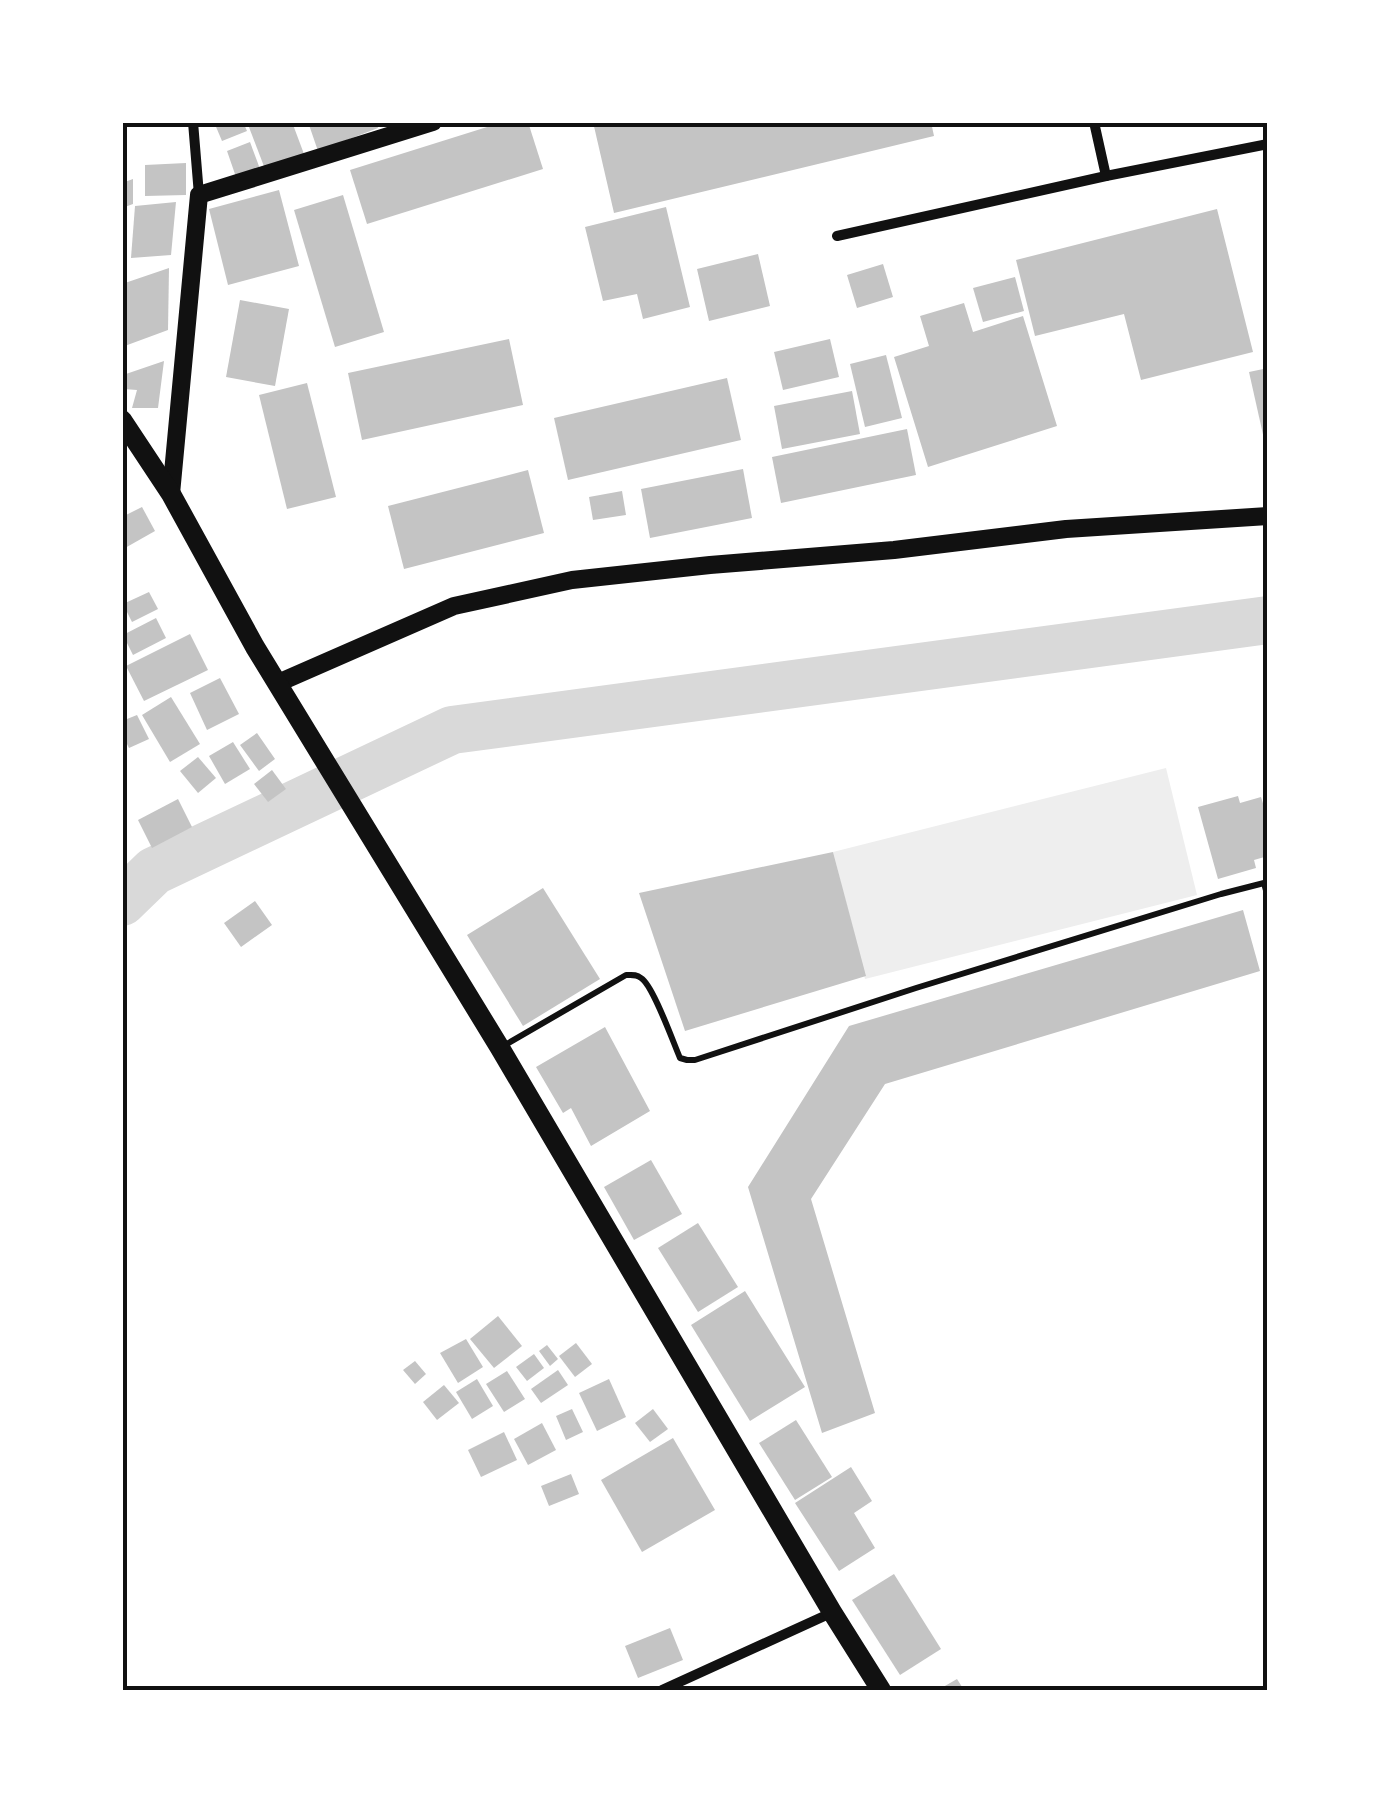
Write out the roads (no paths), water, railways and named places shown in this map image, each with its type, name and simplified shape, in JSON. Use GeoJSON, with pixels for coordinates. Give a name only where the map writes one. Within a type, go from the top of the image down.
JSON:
{"type":"FeatureCollection","features":[{"type":"Feature","properties":{"kind":"main road"},"geometry":{"type":"LineString","coordinates":[[122,420],[172,494],[255,647],[500,1048],[881,1690]]}},
{"type":"Feature","properties":{"kind":"street"},"geometry":{"type":"LineString","coordinates":[[172,494],[200,194],[192,122]]}},
{"type":"Feature","properties":{"kind":"street"},"geometry":{"type":"LineString","coordinates":[[200,194],[433,122]]}},
{"type":"Feature","properties":{"kind":"street"},"geometry":{"type":"LineString","coordinates":[[1094,122],[1106,176]]}},
{"type":"Feature","properties":{"kind":"street"},"geometry":{"type":"LineString","coordinates":[[837,236],[1268,144]]}},
{"type":"Feature","properties":{"kind":"street"},"geometry":{"type":"LineString","coordinates":[[278,683],[454,606],[572,580],[894,550],[1066,529],[1268,516]]}},
{"type":"Feature","properties":{"kind":"street"},"geometry":{"type":"LineString","coordinates":[[662,1690],[832,1612]]}},
{"type":"Feature","properties":{"kind":"lane"},"geometry":{"type":"LineString","coordinates":[[500,1048],[632,974],[640,976],[649,987],[680,1058],[695,1060],[1236,890],[1264,883],[1268,898]]}},
{"type":"Feature","properties":{"kind":"waterway"},"geometry":{"type":"LineString","coordinates":[[122,902],[154,871],[452,730],[1268,620]]}}]}
